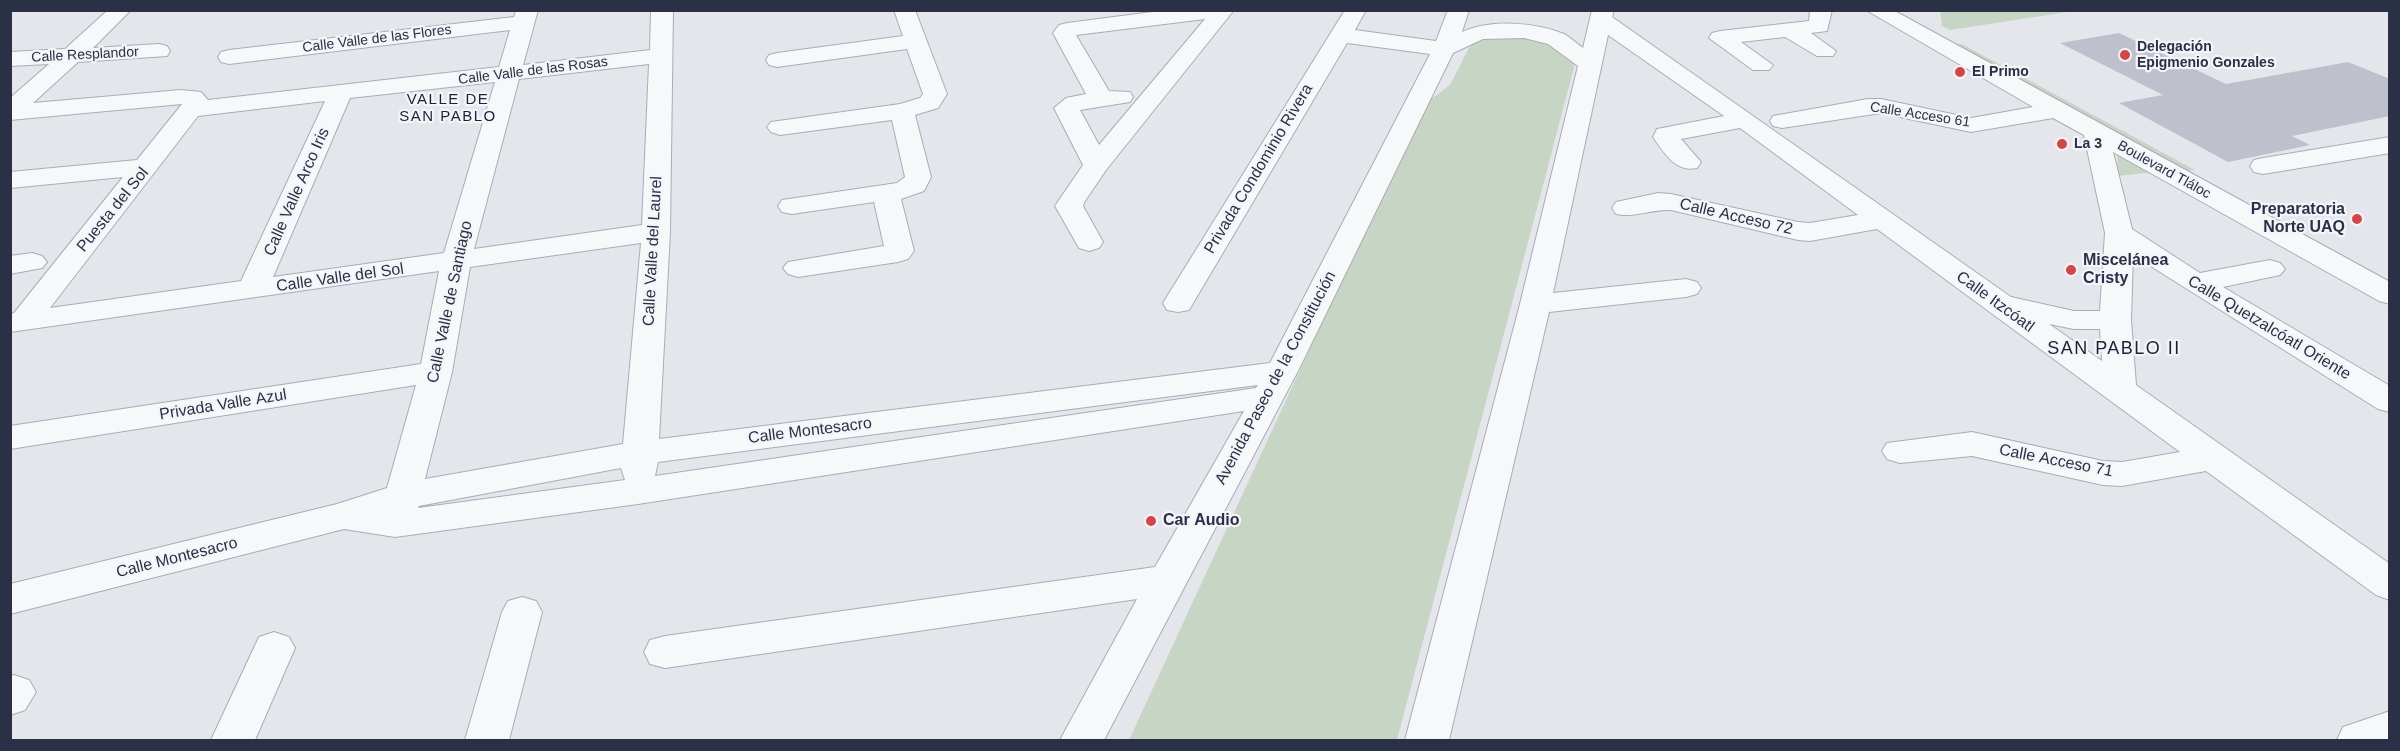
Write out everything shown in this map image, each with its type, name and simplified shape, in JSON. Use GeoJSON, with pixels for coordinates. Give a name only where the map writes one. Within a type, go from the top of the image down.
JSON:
{"type":"FeatureCollection","features":[{"type":"Feature","properties":{"kind":"street"},"geometry":{"type":"LineString","coordinates":[[10,112],[121,10]]}},
{"type":"Feature","properties":{"kind":"street","name":"Calle Valle del Laurel"},"geometry":{"type":"LineString","coordinates":[[638,491],[656,232],[662,10]]}},
{"type":"Feature","properties":{"kind":"street"},"geometry":{"type":"LineString","coordinates":[[780,127],[902,111],[929,103],[935,94],[904,10]]}},
{"type":"Feature","properties":{"kind":"street"},"geometry":{"type":"LineString","coordinates":[[1089,242],[1069,206],[1096,165],[1223,10]]}},
{"type":"Feature","properties":{"kind":"street"},"geometry":{"type":"LineString","coordinates":[[1101,99],[1064,33],[1067,30],[1223,10]]}},
{"type":"Feature","properties":{"kind":"street","name":"Privada Condominio Rivera"},"geometry":{"type":"LineString","coordinates":[[1178,303],[1356,10]]}},
{"type":"Feature","properties":{"kind":"street","name":"Avenida Paseo de la Constitución"},"geometry":{"type":"LineString","coordinates":[[1082,741],[1130,646],[1170,580],[1274,384],[1444,49],[1459,10]]}},
{"type":"Feature","properties":{"kind":"street"},"geometry":{"type":"LineString","coordinates":[[1427,741],[1535,304],[1589,63],[1589,16],[1548,23],[1522,21],[1486,10]]}},
{"type":"Feature","properties":{"kind":"street","name":"Boulevard Tláloc"},"geometry":{"type":"LineString","coordinates":[[1876,10],[2390,295]]}},
{"type":"Feature","properties":{"kind":"street","name":"Boulevard Tláloc"},"geometry":{"type":"LineString","coordinates":[[1913,10],[2390,269]]}},
{"type":"Feature","properties":{"kind":"street"},"geometry":{"type":"LineString","coordinates":[[1761,65],[1720,38],[1819,26],[1817,11]]}},
{"type":"Feature","properties":{"kind":"street","name":"Calle Valle de las Flores"},"geometry":{"type":"LineString","coordinates":[[229,57],[526,16]]}},
{"type":"Feature","properties":{"kind":"street","name":"Calle Valle de Santiago"},"geometry":{"type":"LineString","coordinates":[[399,510],[436,372],[456,262],[507,74],[526,16]]}},
{"type":"Feature","properties":{"kind":"street","name":"Calle Itzcóatl"},"geometry":{"type":"LineString","coordinates":[[1589,16],[1745,120],[2390,585]]}},
{"type":"Feature","properties":{"kind":"street"},"geometry":{"type":"LineString","coordinates":[[1788,29],[1825,51]]}},
{"type":"Feature","properties":{"kind":"street"},"geometry":{"type":"LineString","coordinates":[[1339,35],[1444,49],[1479,32],[1524,31],[1565,43],[1589,63]]}},
{"type":"Feature","properties":{"kind":"street"},"geometry":{"type":"LineString","coordinates":[[777,60],[916,41]]}},
{"type":"Feature","properties":{"kind":"street","name":"Calle Resplandor"},"geometry":{"type":"LineString","coordinates":[[10,60],[159,51]]}},
{"type":"Feature","properties":{"kind":"street","name":"Calle Valle de las Rosas"},"geometry":{"type":"LineString","coordinates":[[10,112],[340,94],[660,56]]}},
{"type":"Feature","properties":{"kind":"street"},"geometry":{"type":"LineString","coordinates":[[1096,165],[1066,108],[1075,103],[1155,92]]}},
{"type":"Feature","properties":{"kind":"street","name":"Calle Valle Arco Iris"},"geometry":{"type":"LineString","coordinates":[[253,289],[340,94]]}},
{"type":"Feature","properties":{"kind":"street","name":"Puesta del Sol"},"geometry":{"type":"LineString","coordinates":[[17,323],[147,167],[192,103]]}},
{"type":"Feature","properties":{"kind":"street","name":"Calle Acceso 61"},"geometry":{"type":"LineString","coordinates":[[1782,121],[1868,106],[1977,125],[2057,110]]}},
{"type":"Feature","properties":{"kind":"street"},"geometry":{"type":"LineString","coordinates":[[792,206],[910,188],[917,181],[902,111]]}},
{"type":"Feature","properties":{"kind":"street"},"geometry":{"type":"LineString","coordinates":[[1688,162],[1666,134],[1745,120]]}},
{"type":"Feature","properties":{"kind":"street"},"geometry":{"type":"LineString","coordinates":[[2095,130],[2111,188],[2119,233],[2115,320],[2120,392]]}},
{"type":"Feature","properties":{"kind":"street"},"geometry":{"type":"LineString","coordinates":[[2263,166],[2390,145]]}},
{"type":"Feature","properties":{"kind":"street"},"geometry":{"type":"LineString","coordinates":[[10,180],[147,167]]}},
{"type":"Feature","properties":{"kind":"street"},"geometry":{"type":"LineString","coordinates":[[2111,188],[2130,179],[2160,177],[2185,182],[2219,176]]}},
{"type":"Feature","properties":{"kind":"street"},"geometry":{"type":"LineString","coordinates":[[798,268],[898,253],[886,193]]}},
{"type":"Feature","properties":{"kind":"street","name":"Calle Acceso 72"},"geometry":{"type":"LineString","coordinates":[[1626,208],[1658,201],[1671,202],[1783,229],[1810,232],[1883,219]]}},
{"type":"Feature","properties":{"kind":"street","name":"Calle Valle del Sol"},"geometry":{"type":"LineString","coordinates":[[17,323],[656,232]]}},
{"type":"Feature","properties":{"kind":"street","name":"Calle Quetzalcóatl Oriente"},"geometry":{"type":"LineString","coordinates":[[2119,233],[2194,283],[2390,401]]}},
{"type":"Feature","properties":{"kind":"street"},"geometry":{"type":"LineString","coordinates":[[2194,283],[2270,269]]}},
{"type":"Feature","properties":{"kind":"street"},"geometry":{"type":"LineString","coordinates":[[1535,304],[1686,288]]}},
{"type":"Feature","properties":{"kind":"street"},"geometry":{"type":"LineString","coordinates":[[1988,297],[2044,316],[2073,320],[2115,320]]}},
{"type":"Feature","properties":{"kind":"street","name":"Privada Valle Azul"},"geometry":{"type":"LineString","coordinates":[[10,438],[436,372]]}},
{"type":"Feature","properties":{"kind":"street","name":"Calle Montesacro"},"geometry":{"type":"LineString","coordinates":[[399,510],[640,453],[1274,384]]}},
{"type":"Feature","properties":{"kind":"street","name":"Calle Montesacro"},"geometry":{"type":"LineString","coordinates":[[10,599],[343,516],[638,491],[1274,384]]}},
{"type":"Feature","properties":{"kind":"street","name":"Calle Acceso 71"},"geometry":{"type":"LineString","coordinates":[[1900,451],[1971,444],[2103,473],[2122,474],[2212,458]]}},
{"type":"Feature","properties":{"kind":"street"},"geometry":{"type":"LineString","coordinates":[[665,652],[1170,580]]}},
{"type":"Feature","properties":{"kind":"street"},"geometry":{"type":"LineString","coordinates":[[487,741],[522,612]]}},
{"type":"Feature","properties":{"kind":"street"},"geometry":{"type":"LineString","coordinates":[[233,741],[274,648]]}},
{"type":"Feature","properties":{"kind":"street"},"geometry":{"type":"LineString","coordinates":[[2359,741],[2390,729]]}},
{"type":"Feature","properties":{"kind":"green space"},"geometry":{"type":"Polygon","coordinates":[[[1940,10],[2074,11],[1950,30],[1942,26],[1940,10]]]}},
{"type":"Feature","properties":{"kind":"green space"},"geometry":{"type":"Polygon","coordinates":[[[1513,35],[1546,43],[1576,60],[1397,740],[1129,740],[1422,106],[1450,85],[1473,40],[1513,35]]]}},
{"type":"Feature","properties":{"kind":"green space"},"geometry":{"type":"Polygon","coordinates":[[[1962,44],[2195,170],[2187,171],[1956,45],[1962,44]]]}},
{"type":"Feature","properties":{"kind":"green space"},"geometry":{"type":"Polygon","coordinates":[[[2117,149],[2163,176],[2146,173],[2118,176],[2117,149]]]}},
{"type":"Feature","properties":{"kind":"building"},"geometry":{"type":"Polygon","coordinates":[[[2119,33],[2226,84],[2348,62],[2390,79],[2390,116],[2292,136],[2310,145],[2228,162],[2119,103],[2163,95],[2060,43],[2119,33]]]}},
{"type":"Feature","properties":{"kind":"place","name":"Delegación Epigmenio Gonzales"},"geometry":{"type":"Point","coordinates":[2125,55]}},
{"type":"Feature","properties":{"kind":"place","name":"El Primo"},"geometry":{"type":"Point","coordinates":[1960,72]}},
{"type":"Feature","properties":{"kind":"place","name":"La 3"},"geometry":{"type":"Point","coordinates":[2062,144]}},
{"type":"Feature","properties":{"kind":"place","name":"Preparatoria Norte UAQ"},"geometry":{"type":"Point","coordinates":[2357,219]}},
{"type":"Feature","properties":{"kind":"place","name":"Miscelánea Cristy"},"geometry":{"type":"Point","coordinates":[2071,270]}},
{"type":"Feature","properties":{"kind":"place","name":"Car Audio"},"geometry":{"type":"Point","coordinates":[1151,521]}},
{"type":"Feature","properties":{"kind":"district","name":"VALLE DE SAN PABLO"},"geometry":{"type":"Point","coordinates":[448,108]}},
{"type":"Feature","properties":{"kind":"district","name":"SAN PABLO II"},"geometry":{"type":"Point","coordinates":[2114,349]}}]}
